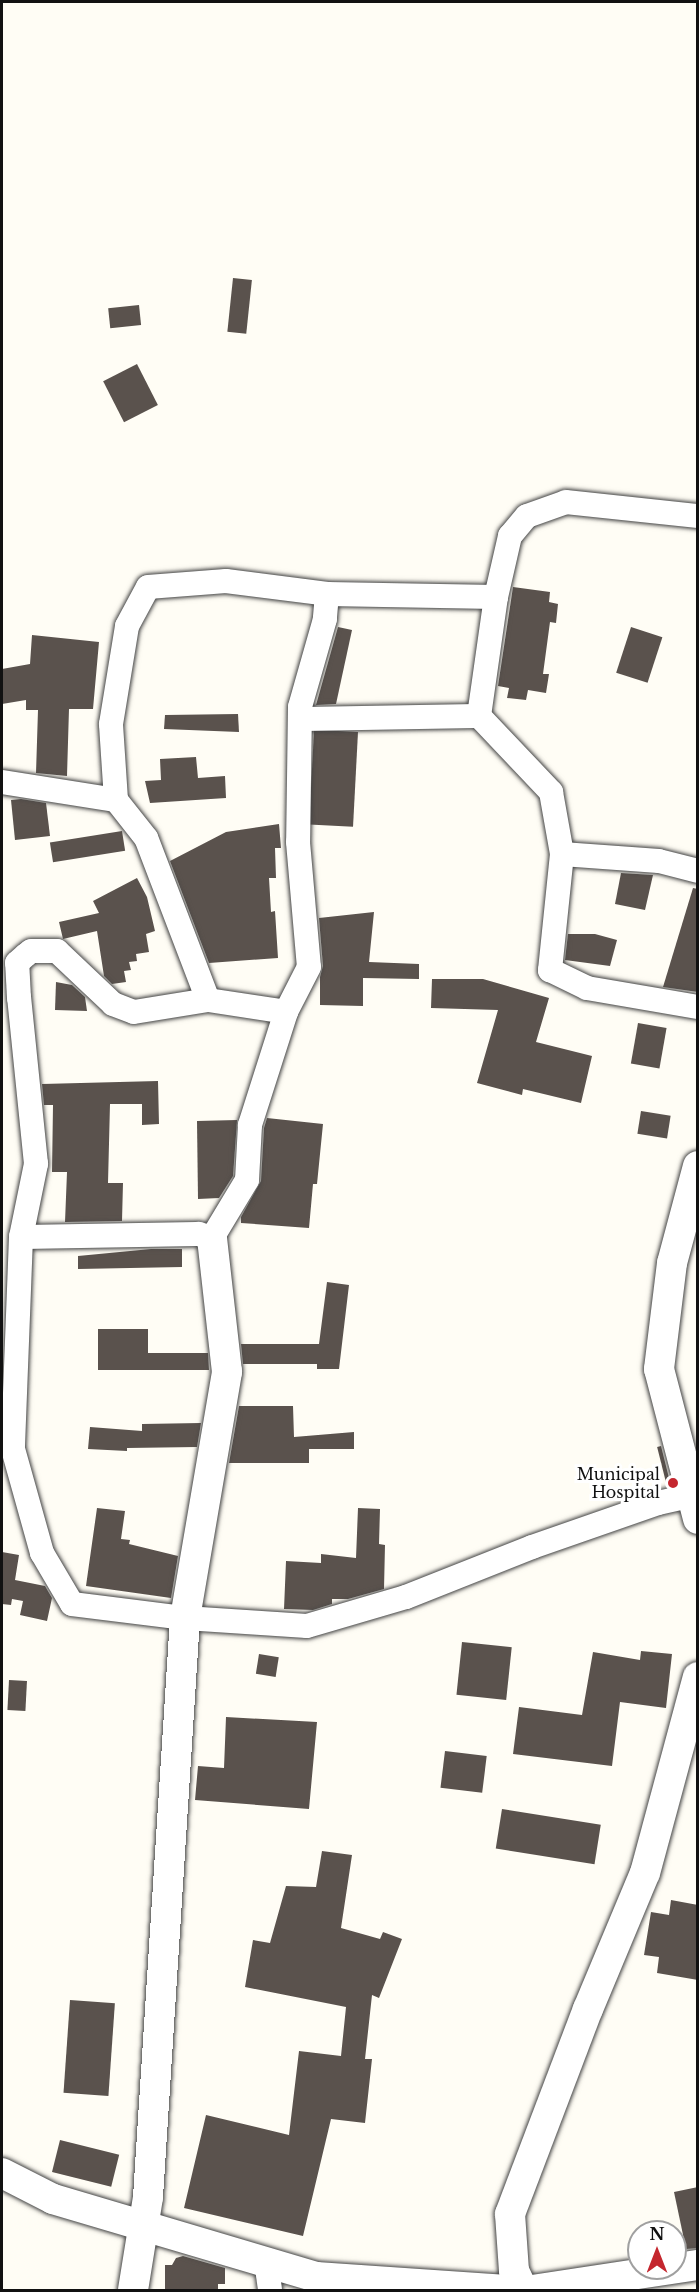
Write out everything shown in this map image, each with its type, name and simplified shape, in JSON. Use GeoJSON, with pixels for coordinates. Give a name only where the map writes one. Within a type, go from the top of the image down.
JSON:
{"type":"FeatureCollection","features":[{"type":"Feature","properties":{"kind":"street"},"geometry":{"type":"LineString","coordinates":[[479,716],[496,597],[510,536],[526,516],[566,502],[698,516]]}},
{"type":"Feature","properties":{"kind":"street"},"geometry":{"type":"LineString","coordinates":[[208,1000],[146,838],[116,800],[111,724],[127,626],[148,587],[226,581],[327,594],[496,597]]}},
{"type":"Feature","properties":{"kind":"street"},"geometry":{"type":"LineString","coordinates":[[133,2290],[148,2198],[168,1915],[185,1618],[227,1372],[212,1238],[247,1180],[250,1125],[286,1012],[309,967],[298,842],[302,719],[300,706],[325,619],[327,594]]}},
{"type":"Feature","properties":{"kind":"street"},"geometry":{"type":"LineString","coordinates":[[302,719],[479,716],[551,792],[562,854],[550,970],[587,988],[698,1007]]}},
{"type":"Feature","properties":{"kind":"street"},"geometry":{"type":"LineString","coordinates":[[2,782],[116,800]]}},
{"type":"Feature","properties":{"kind":"street"},"geometry":{"type":"LineString","coordinates":[[562,854],[659,861],[698,870]]}},
{"type":"Feature","properties":{"kind":"street"},"geometry":{"type":"LineString","coordinates":[[286,1012],[208,1000],[134,1012],[112,1004],[57,951],[31,951],[17,963],[36,1164],[21,1237],[7,1447],[42,1553],[72,1604],[185,1618],[307,1626],[406,1597],[532,1547],[657,1503],[695,1502],[659,1370],[672,1263],[698,1166]]}},
{"type":"Feature","properties":{"kind":"street"},"geometry":{"type":"LineString","coordinates":[[21,1237],[199,1234],[212,1238]]}},
{"type":"Feature","properties":{"kind":"street"},"geometry":{"type":"LineString","coordinates":[[523,2290],[514,2271],[510,2214],[588,2009],[645,1873],[698,1677]]}},
{"type":"Feature","properties":{"kind":"street"},"geometry":{"type":"LineString","coordinates":[[2,2173],[52,2199],[144,2224],[316,2277],[507,2290]]}},
{"type":"Feature","properties":{"kind":"street"},"geometry":{"type":"LineString","coordinates":[[266,2261],[270,2290]]}},
{"type":"Feature","properties":{"kind":"street"},"geometry":{"type":"LineString","coordinates":[[532,2290],[698,2265]]}},
{"type":"Feature","properties":{"kind":"building"},"geometry":{"type":"Polygon","coordinates":[[[233,278],[252,280],[246,334],[227,332],[233,278]]]}},
{"type":"Feature","properties":{"kind":"building"},"geometry":{"type":"Polygon","coordinates":[[[139,305],[141,325],[110,328],[108,308],[139,305]]]}},
{"type":"Feature","properties":{"kind":"building"},"geometry":{"type":"Polygon","coordinates":[[[137,364],[158,405],[124,422],[103,381],[137,364]]]}},
{"type":"Feature","properties":{"kind":"building"},"geometry":{"type":"Polygon","coordinates":[[[513,587],[550,592],[549,602],[558,604],[556,623],[550,622],[543,674],[549,674],[546,693],[528,690],[526,700],[507,698],[509,688],[498,686],[513,587]]]}},
{"type":"Feature","properties":{"kind":"building"},"geometry":{"type":"Polygon","coordinates":[[[338,627],[352,630],[336,704],[316,705],[338,627]]]}},
{"type":"Feature","properties":{"kind":"building"},"geometry":{"type":"Polygon","coordinates":[[[631,627],[662,637],[648,683],[616,673],[631,627]]]}},
{"type":"Feature","properties":{"kind":"building"},"geometry":{"type":"Polygon","coordinates":[[[32,635],[99,642],[93,709],[69,709],[67,776],[36,773],[38,710],[26,710],[26,700],[2,704],[2,669],[30,664],[32,635]]]}},
{"type":"Feature","properties":{"kind":"building"},"geometry":{"type":"Polygon","coordinates":[[[238,714],[239,732],[164,729],[165,715],[238,714]]]}},
{"type":"Feature","properties":{"kind":"building"},"geometry":{"type":"Polygon","coordinates":[[[314,730],[358,732],[353,827],[309,825],[314,730]]]}},
{"type":"Feature","properties":{"kind":"building"},"geometry":{"type":"Polygon","coordinates":[[[196,757],[198,778],[225,776],[226,798],[150,803],[145,781],[161,780],[160,759],[196,757]]]}},
{"type":"Feature","properties":{"kind":"building"},"geometry":{"type":"Polygon","coordinates":[[[21,799],[46,803],[50,836],[15,840],[11,800],[21,799]]]}},
{"type":"Feature","properties":{"kind":"building"},"geometry":{"type":"Polygon","coordinates":[[[279,824],[281,848],[275,848],[276,878],[269,878],[271,912],[275,911],[278,958],[209,963],[170,861],[226,832],[279,824]]]}},
{"type":"Feature","properties":{"kind":"building"},"geometry":{"type":"Polygon","coordinates":[[[122,831],[125,851],[53,862],[50,842],[122,831]]]}},
{"type":"Feature","properties":{"kind":"building"},"geometry":{"type":"Polygon","coordinates":[[[621,873],[653,875],[645,910],[615,904],[621,873]]]}},
{"type":"Feature","properties":{"kind":"building"},"geometry":{"type":"Polygon","coordinates":[[[137,878],[147,897],[155,931],[146,934],[149,952],[136,954],[137,961],[129,962],[131,970],[124,971],[126,982],[112,984],[104,976],[97,931],[63,939],[59,922],[99,913],[93,901],[137,878]]]}},
{"type":"Feature","properties":{"kind":"building"},"geometry":{"type":"Polygon","coordinates":[[[693,888],[698,889],[698,992],[663,987],[693,888]]]}},
{"type":"Feature","properties":{"kind":"building"},"geometry":{"type":"Polygon","coordinates":[[[374,912],[369,962],[419,964],[419,979],[363,978],[363,1006],[320,1005],[320,977],[323,966],[319,918],[374,912]]]}},
{"type":"Feature","properties":{"kind":"building"},"geometry":{"type":"Polygon","coordinates":[[[568,934],[595,934],[617,940],[610,966],[565,960],[568,934]]]}},
{"type":"Feature","properties":{"kind":"building"},"geometry":{"type":"Polygon","coordinates":[[[432,979],[483,979],[549,998],[536,1042],[592,1056],[581,1103],[523,1089],[522,1095],[477,1083],[498,1010],[431,1008],[432,979]]]}},
{"type":"Feature","properties":{"kind":"building"},"geometry":{"type":"Polygon","coordinates":[[[56,982],[72,985],[85,997],[87,1011],[55,1010],[56,982]]]}},
{"type":"Feature","properties":{"kind":"building"},"geometry":{"type":"Polygon","coordinates":[[[638,1023],[667,1028],[659,1068],[631,1063],[638,1023]]]}},
{"type":"Feature","properties":{"kind":"building"},"geometry":{"type":"Polygon","coordinates":[[[158,1081],[159,1124],[142,1125],[142,1104],[110,1104],[108,1183],[123,1183],[122,1221],[65,1222],[67,1172],[52,1172],[53,1105],[44,1105],[42,1084],[158,1081]]]}},
{"type":"Feature","properties":{"kind":"building"},"geometry":{"type":"Polygon","coordinates":[[[641,1111],[671,1116],[667,1138],[637,1134],[641,1111]]]}},
{"type":"Feature","properties":{"kind":"building"},"geometry":{"type":"Polygon","coordinates":[[[267,1118],[323,1124],[317,1184],[313,1184],[309,1228],[241,1223],[241,1217],[261,1181],[264,1128],[267,1118]]]}},
{"type":"Feature","properties":{"kind":"building"},"geometry":{"type":"Polygon","coordinates":[[[237,1120],[233,1176],[219,1198],[198,1199],[197,1121],[237,1120]]]}},
{"type":"Feature","properties":{"kind":"building"},"geometry":{"type":"Polygon","coordinates":[[[151,1249],[182,1249],[182,1267],[78,1269],[78,1256],[151,1249]]]}},
{"type":"Feature","properties":{"kind":"building"},"geometry":{"type":"Polygon","coordinates":[[[327,1282],[349,1285],[339,1369],[317,1369],[317,1364],[243,1364],[241,1344],[319,1344],[327,1282]]]}},
{"type":"Feature","properties":{"kind":"building"},"geometry":{"type":"Polygon","coordinates":[[[98,1329],[148,1329],[148,1353],[208,1353],[209,1370],[98,1370],[98,1329]]]}},
{"type":"Feature","properties":{"kind":"building"},"geometry":{"type":"Polygon","coordinates":[[[239,1406],[293,1406],[294,1437],[354,1432],[354,1449],[309,1449],[309,1463],[229,1463],[239,1406]]]}},
{"type":"Feature","properties":{"kind":"building"},"geometry":{"type":"Polygon","coordinates":[[[201,1423],[197,1447],[127,1448],[127,1451],[88,1449],[90,1427],[142,1431],[142,1424],[201,1423]]]}},
{"type":"Feature","properties":{"kind":"building"},"geometry":{"type":"Polygon","coordinates":[[[661,1446],[671,1485],[667,1486],[657,1447],[661,1446]]]}},
{"type":"Feature","properties":{"kind":"building"},"geometry":{"type":"Polygon","coordinates":[[[97,1508],[125,1511],[121,1539],[130,1540],[129,1544],[178,1556],[171,1598],[86,1586],[97,1508]]]}},
{"type":"Feature","properties":{"kind":"building"},"geometry":{"type":"Polygon","coordinates":[[[358,1508],[380,1509],[379,1544],[385,1545],[384,1589],[348,1599],[332,1599],[332,1604],[313,1610],[284,1609],[286,1561],[321,1563],[321,1554],[356,1558],[358,1508]]]}},
{"type":"Feature","properties":{"kind":"building"},"geometry":{"type":"Polygon","coordinates":[[[2,1552],[19,1555],[15,1580],[45,1586],[52,1598],[47,1621],[20,1615],[23,1601],[12,1599],[11,1605],[2,1604],[2,1552]]]}},
{"type":"Feature","properties":{"kind":"building"},"geometry":{"type":"Polygon","coordinates":[[[462,1642],[512,1647],[506,1700],[456,1695],[462,1642]]]}},
{"type":"Feature","properties":{"kind":"building"},"geometry":{"type":"Polygon","coordinates":[[[641,1651],[672,1654],[666,1708],[620,1702],[612,1766],[513,1754],[519,1707],[582,1715],[593,1652],[640,1660],[641,1651]]]}},
{"type":"Feature","properties":{"kind":"building"},"geometry":{"type":"Polygon","coordinates":[[[259,1654],[279,1657],[276,1677],[256,1674],[259,1654]]]}},
{"type":"Feature","properties":{"kind":"building"},"geometry":{"type":"Polygon","coordinates":[[[9,1680],[27,1681],[25,1711],[7,1710],[9,1680]]]}},
{"type":"Feature","properties":{"kind":"building"},"geometry":{"type":"Polygon","coordinates":[[[226,1717],[317,1722],[309,1809],[195,1800],[198,1766],[224,1768],[226,1717]]]}},
{"type":"Feature","properties":{"kind":"building"},"geometry":{"type":"Polygon","coordinates":[[[445,1751],[487,1756],[482,1793],[440,1788],[445,1751]]]}},
{"type":"Feature","properties":{"kind":"building"},"geometry":{"type":"Polygon","coordinates":[[[502,1809],[601,1825],[595,1864],[496,1849],[502,1809]]]}},
{"type":"Feature","properties":{"kind":"building"},"geometry":{"type":"Polygon","coordinates":[[[322,1851],[352,1855],[341,1928],[380,1939],[383,1932],[402,1939],[379,1998],[372,1995],[365,2059],[372,2059],[365,2123],[331,2119],[303,2236],[184,2208],[206,2115],[289,2135],[299,2051],[341,2056],[346,2007],[245,1987],[253,1940],[270,1943],[286,1886],[316,1887],[322,1851]]]}},
{"type":"Feature","properties":{"kind":"building"},"geometry":{"type":"Polygon","coordinates":[[[671,1900],[698,1905],[698,1980],[657,1973],[659,1957],[644,1955],[651,1912],[669,1915],[671,1900]]]}},
{"type":"Feature","properties":{"kind":"building"},"geometry":{"type":"Polygon","coordinates":[[[70,2000],[115,2003],[108,2096],[64,2093],[70,2000]]]}},
{"type":"Feature","properties":{"kind":"building"},"geometry":{"type":"Polygon","coordinates":[[[60,2140],[119,2155],[111,2187],[52,2172],[60,2140]]]}},
{"type":"Feature","properties":{"kind":"building"},"geometry":{"type":"Polygon","coordinates":[[[698,2187],[698,2248],[687,2249],[687,2220],[680,2220],[674,2192],[698,2187]]]}},
{"type":"Feature","properties":{"kind":"building"},"geometry":{"type":"Polygon","coordinates":[[[183,2256],[225,2268],[225,2284],[218,2284],[218,2290],[165,2290],[165,2265],[172,2265],[176,2258],[183,2256]]]}},
{"type":"Feature","properties":{"kind":"place","name":"Municipal Hospital"},"geometry":{"type":"Point","coordinates":[673,1483]}}]}
